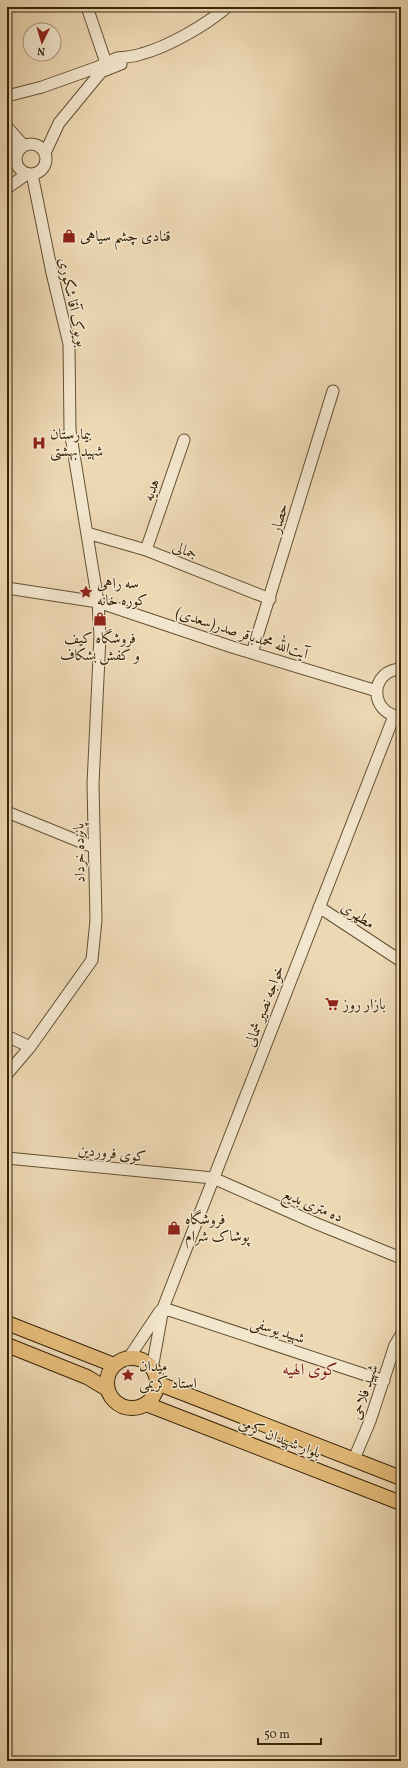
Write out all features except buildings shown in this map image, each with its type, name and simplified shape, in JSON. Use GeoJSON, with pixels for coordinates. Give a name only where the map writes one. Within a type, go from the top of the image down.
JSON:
{"type":"FeatureCollection","features":[{"type":"Feature","properties":{"kind":"main road"},"geometry":{"type":"LineString","coordinates":[[7,1323],[114,1365]]}},
{"type":"Feature","properties":{"kind":"main road"},"geometry":{"type":"LineString","coordinates":[[7,1344],[87,1377],[107,1389]]}},
{"type":"Feature","properties":{"kind":"main road"},"geometry":{"type":"LineString","coordinates":[[128,1359],[143,1361],[152,1369],[157,1383],[155,1393],[146,1404],[139,1408],[123,1407],[113,1400],[107,1389],[107,1376],[114,1365],[128,1359]]}},
{"type":"Feature","properties":{"kind":"main road","name":"بلوار شهیدان کرمی"},"geometry":{"type":"LineString","coordinates":[[157,1383],[401,1478]]}},
{"type":"Feature","properties":{"kind":"main road","name":"بلوار شهیدان کرمی"},"geometry":{"type":"LineString","coordinates":[[146,1404],[401,1503]]}},
{"type":"Feature","properties":{"kind":"main road"},"geometry":{"type":"LineString","coordinates":[[206,1428],[201,1420],[203,1410],[215,1406]]}},
{"type":"Feature","properties":{"kind":"street"},"geometry":{"type":"LineString","coordinates":[[86,7],[101,67]]}},
{"type":"Feature","properties":{"kind":"street"},"geometry":{"type":"LineString","coordinates":[[7,96],[42,87],[155,50],[213,18],[227,7]]}},
{"type":"Feature","properties":{"kind":"street"},"geometry":{"type":"LineString","coordinates":[[7,188],[44,167],[46,162],[45,153],[58,123],[101,67]]}},
{"type":"Feature","properties":{"kind":"street"},"geometry":{"type":"LineString","coordinates":[[7,127],[21,149]]}},
{"type":"Feature","properties":{"kind":"street"},"geometry":{"type":"LineString","coordinates":[[7,140],[21,149]]}},
{"type":"Feature","properties":{"kind":"street"},"geometry":{"type":"LineString","coordinates":[[30,174],[20,169],[17,165],[16,161],[21,149],[29,144],[38,146],[45,153]]}},
{"type":"Feature","properties":{"kind":"street","name":"بویوک آقا شکوری"},"geometry":{"type":"LineString","coordinates":[[30,174],[69,344],[70,430],[88,533],[98,602]]}},
{"type":"Feature","properties":{"kind":"street","name":"حصار"},"geometry":{"type":"LineString","coordinates":[[252,653],[270,599],[333,391]]}},
{"type":"Feature","properties":{"kind":"street","name":"هدیه"},"geometry":{"type":"LineString","coordinates":[[146,550],[184,440]]}},
{"type":"Feature","properties":{"kind":"street","name":"جمالی"},"geometry":{"type":"LineString","coordinates":[[88,533],[146,550],[270,599]]}},
{"type":"Feature","properties":{"kind":"street","name":"آیت‌الله محمدباقر صدر(سعدی)"},"geometry":{"type":"LineString","coordinates":[[7,588],[98,602],[252,653],[377,691]]}},
{"type":"Feature","properties":{"kind":"street","name":"پانزده خرداد"},"geometry":{"type":"LineString","coordinates":[[7,1074],[30,1047],[92,960],[96,920],[93,784],[100,636],[98,602]]}},
{"type":"Feature","properties":{"kind":"street"},"geometry":{"type":"LineString","coordinates":[[397,716],[383,709],[377,697],[377,691],[379,683],[384,676],[390,671],[401,669]]}},
{"type":"Feature","properties":{"kind":"street","name":"خواجه نصیر شمالی"},"geometry":{"type":"LineString","coordinates":[[163,1308],[319,907],[397,716]]}},
{"type":"Feature","properties":{"kind":"street"},"geometry":{"type":"LineString","coordinates":[[7,812],[94,847]]}},
{"type":"Feature","properties":{"kind":"street","name":"مطهری"},"geometry":{"type":"LineString","coordinates":[[319,907],[401,961]]}},
{"type":"Feature","properties":{"kind":"street"},"geometry":{"type":"LineString","coordinates":[[7,1036],[30,1047]]}},
{"type":"Feature","properties":{"kind":"street","name":"کوی فروردین"},"geometry":{"type":"LineString","coordinates":[[7,1158],[213,1178]]}},
{"type":"Feature","properties":{"kind":"street","name":"ده متری بدیع"},"geometry":{"type":"LineString","coordinates":[[213,1178],[315,1223],[401,1258]]}},
{"type":"Feature","properties":{"kind":"street"},"geometry":{"type":"LineString","coordinates":[[128,1359],[163,1308]]}},
{"type":"Feature","properties":{"kind":"street"},"geometry":{"type":"LineString","coordinates":[[152,1369],[163,1308]]}},
{"type":"Feature","properties":{"kind":"street","name":"شهید یوسفی"},"geometry":{"type":"LineString","coordinates":[[163,1308],[384,1381]]}},
{"type":"Feature","properties":{"kind":"street","name":"شهید فلاحی"},"geometry":{"type":"LineString","coordinates":[[354,1459],[370,1421],[395,1345],[401,1335]]}},
{"type":"Feature","properties":{"kind":"place","name":"قنادی چشم سیاهی"},"geometry":{"type":"Point","coordinates":[69,236]}},
{"type":"Feature","properties":{"kind":"place","name":"بیمارستان شهید بهشتی"},"geometry":{"type":"Point","coordinates":[39,443]}},
{"type":"Feature","properties":{"kind":"place","name":"سه راهی کوره خانه"},"geometry":{"type":"Point","coordinates":[86,592]}},
{"type":"Feature","properties":{"kind":"place","name":"فروشگاه کیف و کفش بشکاف"},"geometry":{"type":"Point","coordinates":[100,619]}},
{"type":"Feature","properties":{"kind":"place","name":"بازار روز"},"geometry":{"type":"Point","coordinates":[332,1004]}},
{"type":"Feature","properties":{"kind":"place","name":"فروشگاه پوشاک شرام"},"geometry":{"type":"Point","coordinates":[174,1228]}},
{"type":"Feature","properties":{"kind":"place","name":"میدان استاد کریمی"},"geometry":{"type":"Point","coordinates":[128,1375]}},
{"type":"Feature","properties":{"kind":"district","name":"کوی الهیه"},"geometry":{"type":"Point","coordinates":[310,1369]}}]}
